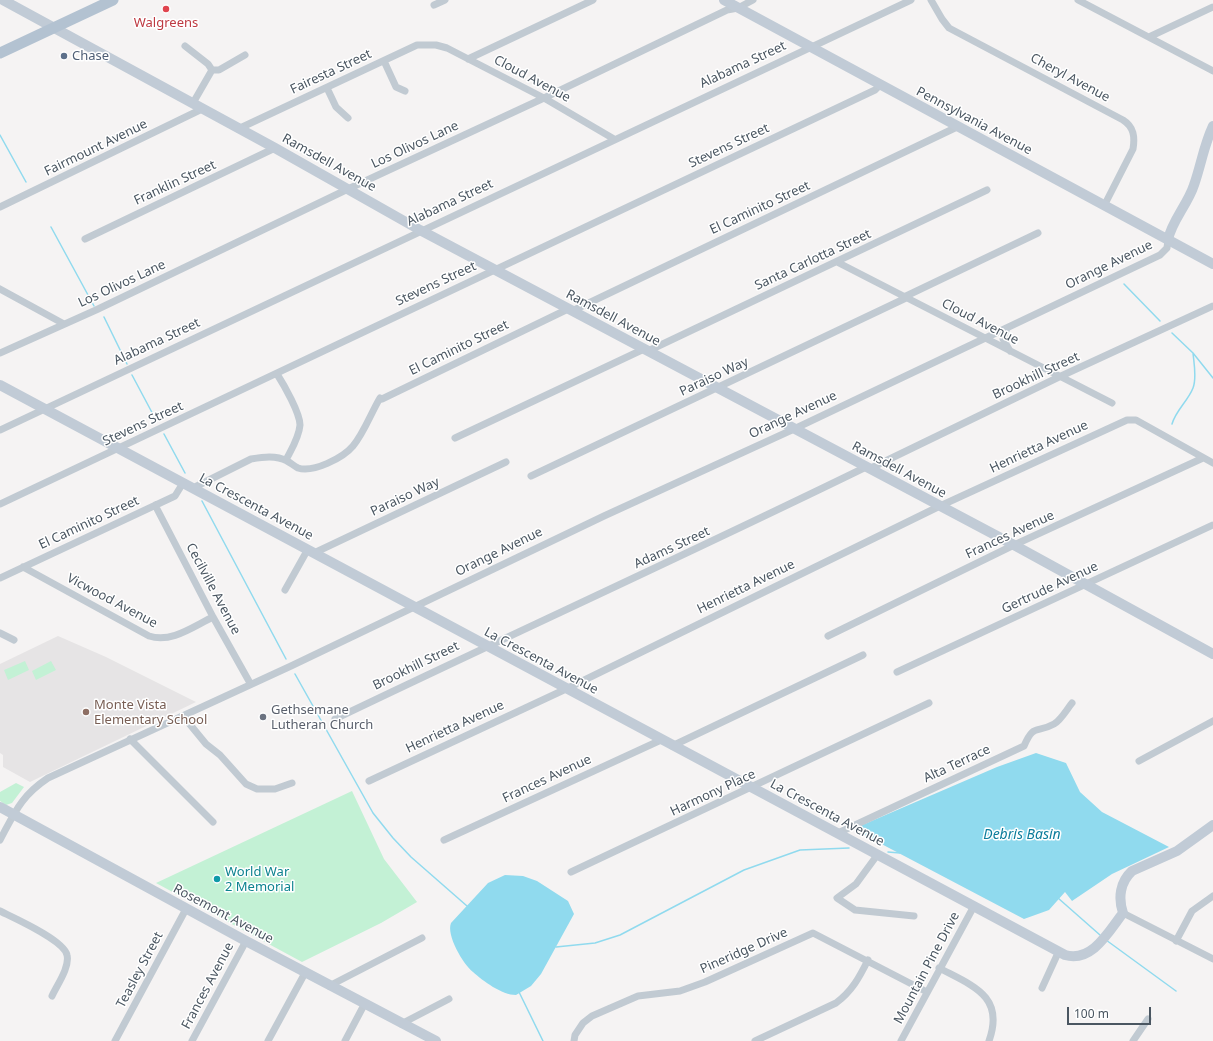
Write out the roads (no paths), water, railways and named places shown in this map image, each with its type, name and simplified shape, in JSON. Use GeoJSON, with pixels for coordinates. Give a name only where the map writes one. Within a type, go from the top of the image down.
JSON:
{"type":"FeatureCollection","features":[{"type":"Feature","properties":{"kind":"main road"},"geometry":{"type":"LineString","coordinates":[[0,53],[113,0]]}},
{"type":"Feature","properties":{"kind":"street","name":"Ramsdell Avenue"},"geometry":{"type":"LineString","coordinates":[[3,0],[348,188],[420,230],[1014,545],[1213,654]]}},
{"type":"Feature","properties":{"kind":"street"},"geometry":{"type":"LineString","coordinates":[[434,5],[445,0]]}},
{"type":"Feature","properties":{"kind":"street"},"geometry":{"type":"LineString","coordinates":[[468,59],[593,0]]}},
{"type":"Feature","properties":{"kind":"street","name":"Pennsylvania Avenue"},"geometry":{"type":"LineString","coordinates":[[724,0],[1213,264]]}},
{"type":"Feature","properties":{"kind":"street","name":"Los Olivos Lane"},"geometry":{"type":"LineString","coordinates":[[0,353],[64,324],[348,188],[544,98],[727,10],[738,8],[753,0]]}},
{"type":"Feature","properties":{"kind":"street","name":"Alabama Street"},"geometry":{"type":"LineString","coordinates":[[0,430],[420,230],[911,0]]}},
{"type":"Feature","properties":{"kind":"street","name":"Cheryl Avenue"},"geometry":{"type":"LineString","coordinates":[[931,0],[949,28],[1123,120],[1131,127],[1135,141],[1133,149],[1104,206]]}},
{"type":"Feature","properties":{"kind":"street"},"geometry":{"type":"LineString","coordinates":[[1080,0],[1213,71]]}},
{"type":"Feature","properties":{"kind":"street"},"geometry":{"type":"LineString","coordinates":[[1149,37],[1213,7]]}},
{"type":"Feature","properties":{"kind":"street","name":"Fairesta Street"},"geometry":{"type":"LineString","coordinates":[[238,128],[417,45],[436,45]]}},
{"type":"Feature","properties":{"kind":"street","name":"Cloud Avenue"},"geometry":{"type":"LineString","coordinates":[[436,45],[447,48],[544,98],[614,139]]}},
{"type":"Feature","properties":{"kind":"street"},"geometry":{"type":"LineString","coordinates":[[185,46],[208,64],[212,70]]}},
{"type":"Feature","properties":{"kind":"street"},"geometry":{"type":"LineString","coordinates":[[212,70],[219,70],[245,55]]}},
{"type":"Feature","properties":{"kind":"street"},"geometry":{"type":"LineString","coordinates":[[384,61],[396,87],[405,92]]}},
{"type":"Feature","properties":{"kind":"street"},"geometry":{"type":"LineString","coordinates":[[198,106],[212,70]]}},
{"type":"Feature","properties":{"kind":"street","name":"Stevens Street"},"geometry":{"type":"LineString","coordinates":[[0,504],[875,90],[880,85]]}},
{"type":"Feature","properties":{"kind":"street"},"geometry":{"type":"LineString","coordinates":[[327,88],[336,107],[348,118]]}},
{"type":"Feature","properties":{"kind":"street","name":"Fairmount Avenue"},"geometry":{"type":"LineString","coordinates":[[0,207],[198,106]]}},
{"type":"Feature","properties":{"kind":"street","name":"Orange Avenue"},"geometry":{"type":"LineString","coordinates":[[0,840],[23,799],[34,788],[48,778],[291,666],[604,516],[794,429],[1160,255],[1168,248],[1170,231],[1194,185],[1213,126]]}},
{"type":"Feature","properties":{"kind":"street","name":"El Caminito Street"},"geometry":{"type":"LineString","coordinates":[[193,488],[251,459],[272,457],[286,460],[298,468],[305,469],[321,466],[347,452],[354,445],[381,398],[957,127]]}},
{"type":"Feature","properties":{"kind":"street","name":"Franklin Street"},"geometry":{"type":"LineString","coordinates":[[85,239],[275,148]]}},
{"type":"Feature","properties":{"kind":"street","name":"Santa Carlotta Street"},"geometry":{"type":"LineString","coordinates":[[455,438],[837,262],[987,190]]}},
{"type":"Feature","properties":{"kind":"street","name":"Paraiso Way"},"geometry":{"type":"LineString","coordinates":[[531,476],[1038,234]]}},
{"type":"Feature","properties":{"kind":"street","name":"Cloud Avenue"},"geometry":{"type":"LineString","coordinates":[[837,262],[1112,403]]}},
{"type":"Feature","properties":{"kind":"street"},"geometry":{"type":"LineString","coordinates":[[0,289],[64,324]]}},
{"type":"Feature","properties":{"kind":"street","name":"Brookhill Street"},"geometry":{"type":"LineString","coordinates":[[868,468],[1213,306]]}},
{"type":"Feature","properties":{"kind":"street"},"geometry":{"type":"LineString","coordinates":[[1007,328],[1003,339],[1011,352]]}},
{"type":"Feature","properties":{"kind":"street"},"geometry":{"type":"LineString","coordinates":[[277,374],[298,416],[300,424],[295,442],[286,460]]}},
{"type":"Feature","properties":{"kind":"street","name":"La Crescenta Avenue"},"geometry":{"type":"LineString","coordinates":[[0,385],[672,746],[878,854],[1058,953],[1070,957],[1077,957],[1088,952],[1103,938],[1123,913]]}},
{"type":"Feature","properties":{"kind":"street","name":"Henrietta Avenue"},"geometry":{"type":"LineString","coordinates":[[369,781],[566,689],[940,506],[1120,423],[1136,420],[1203,458]]}},
{"type":"Feature","properties":{"kind":"street"},"geometry":{"type":"LineString","coordinates":[[1203,458],[1213,463]]}},
{"type":"Feature","properties":{"kind":"street","name":"Frances Avenue"},"geometry":{"type":"LineString","coordinates":[[828,636],[1014,545],[1203,458]]}},
{"type":"Feature","properties":{"kind":"street","name":"Paraiso Way"},"geometry":{"type":"LineString","coordinates":[[311,551],[506,462]]}},
{"type":"Feature","properties":{"kind":"street","name":"Adams Street"},"geometry":{"type":"LineString","coordinates":[[486,646],[682,556],[868,468]]}},
{"type":"Feature","properties":{"kind":"street","name":"El Caminito Street"},"geometry":{"type":"LineString","coordinates":[[0,578],[175,496],[182,482]]}},
{"type":"Feature","properties":{"kind":"street","name":"Cecilville Avenue"},"geometry":{"type":"LineString","coordinates":[[156,505],[213,617],[250,684]]}},
{"type":"Feature","properties":{"kind":"street","name":"Gertrude Avenue"},"geometry":{"type":"LineString","coordinates":[[898,672],[1213,525]]}},
{"type":"Feature","properties":{"kind":"street"},"geometry":{"type":"LineString","coordinates":[[285,590],[311,551]]}},
{"type":"Feature","properties":{"kind":"street","name":"Vicwood Avenue"},"geometry":{"type":"LineString","coordinates":[[24,567],[149,636],[159,639],[167,639],[213,617]]}},
{"type":"Feature","properties":{"kind":"street"},"geometry":{"type":"LineString","coordinates":[[0,633],[14,640]]}},
{"type":"Feature","properties":{"kind":"street","name":"Brookhill Street"},"geometry":{"type":"LineString","coordinates":[[335,719],[486,646]]}},
{"type":"Feature","properties":{"kind":"street"},"geometry":{"type":"LineString","coordinates":[[672,746],[863,655]]}},
{"type":"Feature","properties":{"kind":"street","name":"Harmony Place"},"geometry":{"type":"LineString","coordinates":[[571,872],[752,788],[929,703]]}},
{"type":"Feature","properties":{"kind":"street","name":"Alta Terrace"},"geometry":{"type":"LineString","coordinates":[[838,833],[1024,746],[1028,735],[1035,729],[1056,723],[1072,703]]}},
{"type":"Feature","properties":{"kind":"street"},"geometry":{"type":"LineString","coordinates":[[183,716],[206,744],[220,755],[246,784],[257,789],[275,788],[292,783]]}},
{"type":"Feature","properties":{"kind":"street"},"geometry":{"type":"LineString","coordinates":[[1139,761],[1213,721]]}},
{"type":"Feature","properties":{"kind":"street"},"geometry":{"type":"LineString","coordinates":[[130,739],[213,822]]}},
{"type":"Feature","properties":{"kind":"street","name":"Frances Avenue"},"geometry":{"type":"LineString","coordinates":[[444,840],[661,740]]}},
{"type":"Feature","properties":{"kind":"street","name":"Rosemont Avenue"},"geometry":{"type":"LineString","coordinates":[[0,807],[401,1024],[423,1038],[436,1041]]}},
{"type":"Feature","properties":{"kind":"street"},"geometry":{"type":"LineString","coordinates":[[1213,826],[1177,851],[1132,871],[1127,876],[1120,892],[1123,913],[1213,959]]}},
{"type":"Feature","properties":{"kind":"street"},"geometry":{"type":"LineString","coordinates":[[878,854],[856,884],[837,898],[854,910],[914,916]]}},
{"type":"Feature","properties":{"kind":"street"},"geometry":{"type":"LineString","coordinates":[[1176,941],[1192,911],[1213,896]]}},
{"type":"Feature","properties":{"kind":"street","name":"Mountain Pine Drive"},"geometry":{"type":"LineString","coordinates":[[901,1041],[974,906]]}},
{"type":"Feature","properties":{"kind":"street","name":"Teasley Street"},"geometry":{"type":"LineString","coordinates":[[115,1041],[186,909]]}},
{"type":"Feature","properties":{"kind":"street"},"geometry":{"type":"LineString","coordinates":[[0,910],[51,938],[63,948],[67,955],[66,966],[52,996]]}},
{"type":"Feature","properties":{"kind":"street","name":"Pineridge Drive"},"geometry":{"type":"LineString","coordinates":[[574,1041],[575,1035],[583,1023],[592,1016],[638,996],[680,991],[705,982],[813,933],[868,960],[927,992]]}},
{"type":"Feature","properties":{"kind":"street"},"geometry":{"type":"LineString","coordinates":[[329,986],[422,938]]}},
{"type":"Feature","properties":{"kind":"street","name":"Frances Avenue"},"geometry":{"type":"LineString","coordinates":[[192,1041],[246,941]]}},
{"type":"Feature","properties":{"kind":"street"},"geometry":{"type":"LineString","coordinates":[[1042,988],[1058,953]]}},
{"type":"Feature","properties":{"kind":"street"},"geometry":{"type":"LineString","coordinates":[[755,1041],[836,1003],[847,995],[855,986],[868,960]]}},
{"type":"Feature","properties":{"kind":"street"},"geometry":{"type":"LineString","coordinates":[[940,968],[979,989],[989,999],[994,1013],[994,1028],[989,1041]]}},
{"type":"Feature","properties":{"kind":"street"},"geometry":{"type":"LineString","coordinates":[[268,1041],[305,973]]}},
{"type":"Feature","properties":{"kind":"street"},"geometry":{"type":"LineString","coordinates":[[401,1024],[449,999]]}},
{"type":"Feature","properties":{"kind":"street"},"geometry":{"type":"LineString","coordinates":[[345,1041],[364,1005]]}},
{"type":"Feature","properties":{"kind":"street"},"geometry":{"type":"LineString","coordinates":[[1133,1041],[1148,1019]]}},
{"type":"Feature","properties":{"kind":"water","name":"Debris Basin"},"geometry":{"type":"Polygon","coordinates":[[[1036,753],[1066,763],[1080,792],[1102,812],[1169,847],[1112,874],[1072,901],[1065,892],[1049,910],[1024,919],[853,829],[997,767],[1036,753]]]}},
{"type":"Feature","properties":{"kind":"water"},"geometry":{"type":"Polygon","coordinates":[[[505,875],[523,876],[537,881],[568,901],[574,914],[541,974],[531,986],[516,995],[505,993],[493,987],[469,968],[456,949],[450,928],[451,923],[488,883],[505,875]]]}},
{"type":"Feature","properties":{"kind":"waterway"},"geometry":{"type":"LineString","coordinates":[[0,135],[26,182]]}},
{"type":"Feature","properties":{"kind":"waterway"},"geometry":{"type":"LineString","coordinates":[[51,227],[94,306]]}},
{"type":"Feature","properties":{"kind":"waterway"},"geometry":{"type":"LineString","coordinates":[[1124,284],[1160,321]]}},
{"type":"Feature","properties":{"kind":"waterway"},"geometry":{"type":"LineString","coordinates":[[104,317],[127,364]]}},
{"type":"Feature","properties":{"kind":"waterway"},"geometry":{"type":"LineString","coordinates":[[1172,333],[1193,353],[1213,378]]}},
{"type":"Feature","properties":{"kind":"waterway"},"geometry":{"type":"LineString","coordinates":[[1172,424],[1176,414],[1193,388],[1195,380],[1193,353]]}},
{"type":"Feature","properties":{"kind":"waterway"},"geometry":{"type":"LineString","coordinates":[[132,375],[156,420]]}},
{"type":"Feature","properties":{"kind":"waterway"},"geometry":{"type":"LineString","coordinates":[[164,434],[185,473]]}},
{"type":"Feature","properties":{"kind":"waterway"},"geometry":{"type":"LineString","coordinates":[[202,501],[286,659]]}},
{"type":"Feature","properties":{"kind":"waterway"},"geometry":{"type":"LineString","coordinates":[[295,674],[373,813],[393,838],[411,857],[467,906]]}},
{"type":"Feature","properties":{"kind":"waterway"},"geometry":{"type":"LineString","coordinates":[[556,947],[595,943],[620,935],[744,870],[800,850],[849,848]]}},
{"type":"Feature","properties":{"kind":"waterway"},"geometry":{"type":"LineString","coordinates":[[888,852],[900,853]]}},
{"type":"Feature","properties":{"kind":"waterway"},"geometry":{"type":"LineString","coordinates":[[1058,898],[1100,935]]}},
{"type":"Feature","properties":{"kind":"waterway"},"geometry":{"type":"LineString","coordinates":[[1106,940],[1176,991]]}},
{"type":"Feature","properties":{"kind":"waterway"},"geometry":{"type":"LineString","coordinates":[[519,992],[543,1041]]}},
{"type":"Feature","properties":{"kind":"place","name":"Walgreens"},"geometry":{"type":"Point","coordinates":[166,9]}},
{"type":"Feature","properties":{"kind":"place","name":"Chase"},"geometry":{"type":"Point","coordinates":[64,56]}},
{"type":"Feature","properties":{"kind":"place","name":"Monte Vista Elementary School"},"geometry":{"type":"Point","coordinates":[86,712]}},
{"type":"Feature","properties":{"kind":"place","name":"Gethsemane Lutheran Church"},"geometry":{"type":"Point","coordinates":[263,717]}},
{"type":"Feature","properties":{"kind":"place","name":"World War 2 Memorial"},"geometry":{"type":"Point","coordinates":[217,879]}}]}
